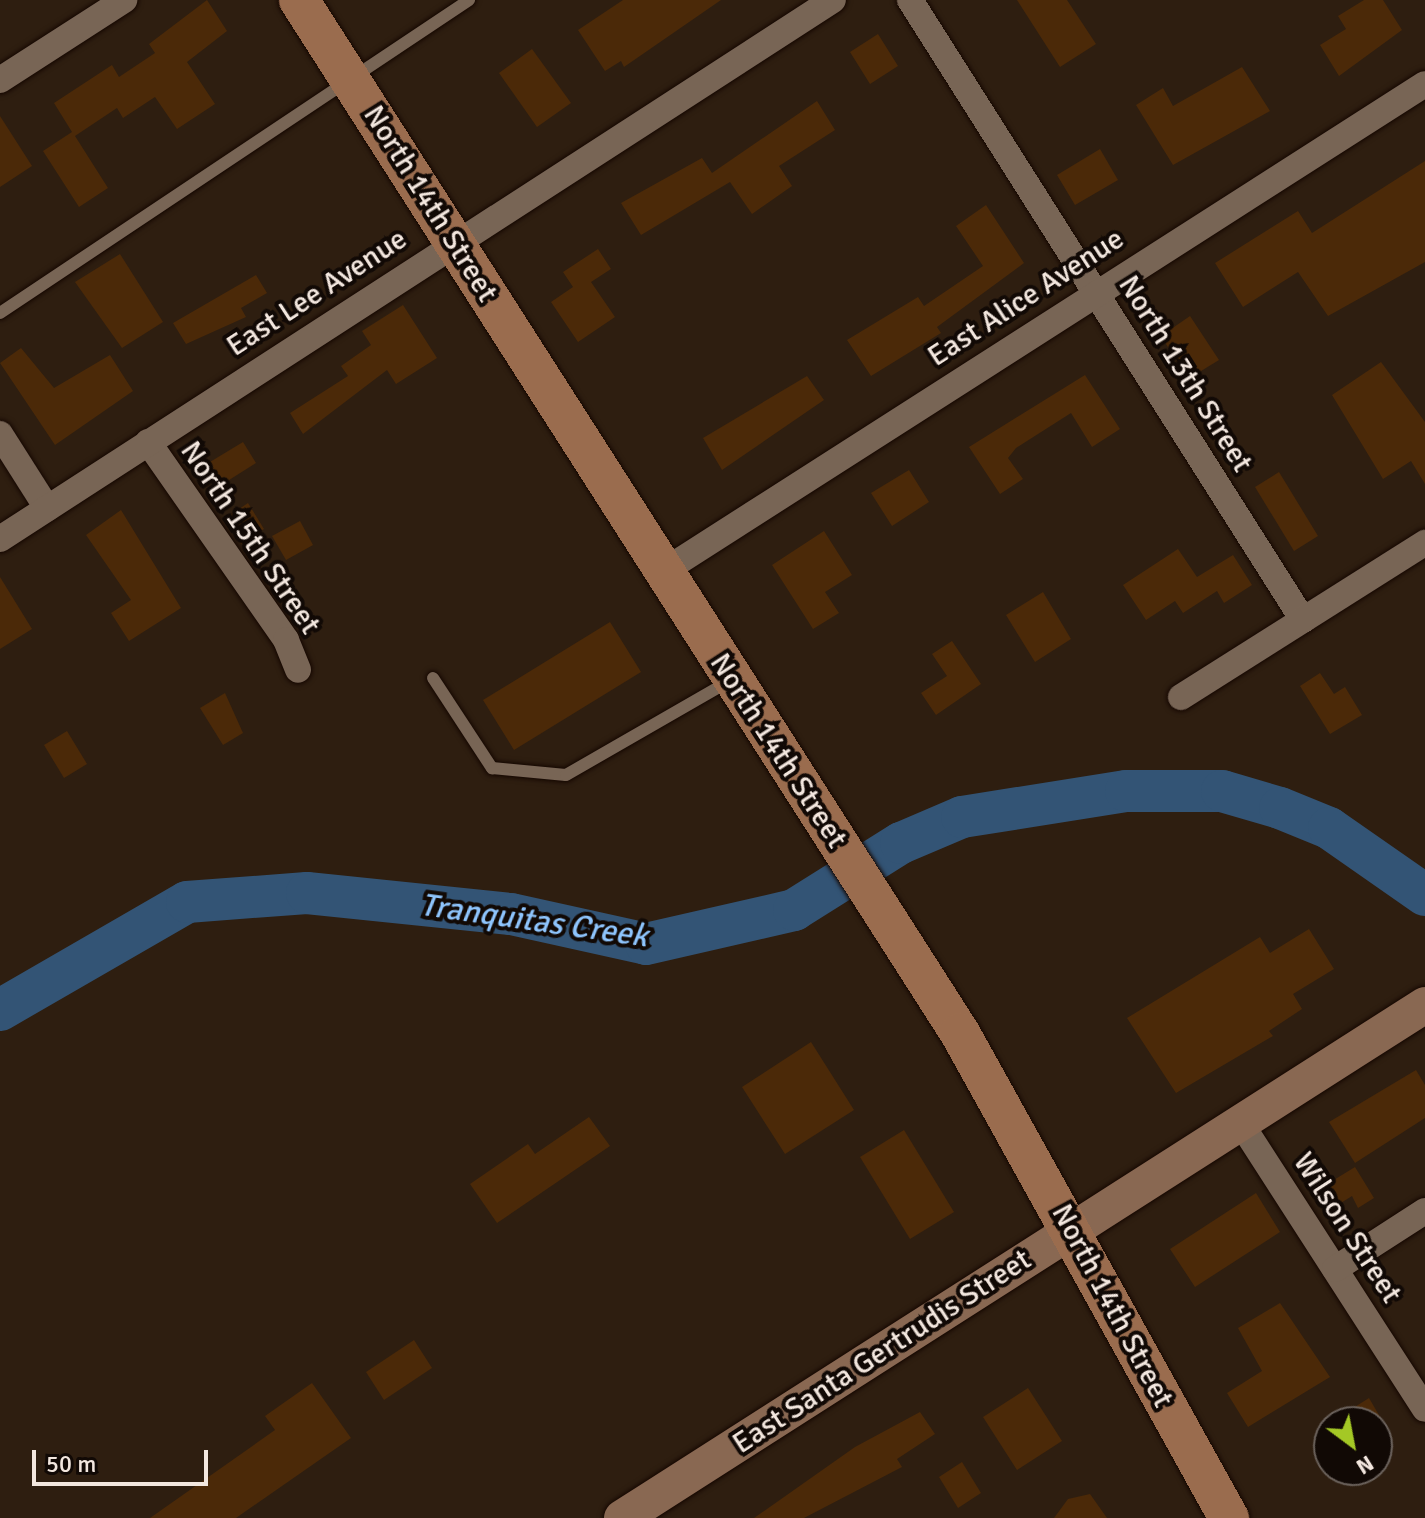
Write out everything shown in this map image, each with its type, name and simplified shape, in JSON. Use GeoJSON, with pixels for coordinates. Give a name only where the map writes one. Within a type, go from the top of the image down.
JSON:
{"type":"FeatureCollection","features":[{"type":"Feature","properties":{"kind":"main road","name":"North 14th Street"},"geometry":{"type":"LineString","coordinates":[[299,0],[731,680],[897,934],[1072,1230],[1229,1518]]}},
{"type":"Feature","properties":{"kind":"street"},"geometry":{"type":"LineString","coordinates":[[0,80],[124,0]]}},
{"type":"Feature","properties":{"kind":"street","name":"East Lee Avenue"},"geometry":{"type":"LineString","coordinates":[[0,539],[453,242],[833,0]]}},
{"type":"Feature","properties":{"kind":"street","name":"North 13th Street"},"geometry":{"type":"LineString","coordinates":[[910,0],[1303,620]]}},
{"type":"Feature","properties":{"kind":"street","name":"East Alice Avenue"},"geometry":{"type":"LineString","coordinates":[[664,571],[1095,290],[1425,84]]}},
{"type":"Feature","properties":{"kind":"street"},"geometry":{"type":"LineString","coordinates":[[0,434],[47,508]]}},
{"type":"Feature","properties":{"kind":"street","name":"North 15th Street"},"geometry":{"type":"LineString","coordinates":[[148,442],[286,640],[298,670]]}},
{"type":"Feature","properties":{"kind":"street"},"geometry":{"type":"LineString","coordinates":[[1181,697],[1425,543]]}},
{"type":"Feature","properties":{"kind":"street","name":"East Santa Gertrudis Street"},"geometry":{"type":"LineString","coordinates":[[622,1518],[1425,1005]]}},
{"type":"Feature","properties":{"kind":"street","name":"Wilson Street"},"geometry":{"type":"LineString","coordinates":[[1240,1122],[1425,1409]]}},
{"type":"Feature","properties":{"kind":"street"},"geometry":{"type":"LineString","coordinates":[[1335,1269],[1425,1211]]}},
{"type":"Feature","properties":{"kind":"lane"},"geometry":{"type":"LineString","coordinates":[[0,313],[469,0]]}},
{"type":"Feature","properties":{"kind":"lane"},"geometry":{"type":"LineString","coordinates":[[433,678],[492,768],[566,775],[731,680]]}},
{"type":"Feature","properties":{"kind":"building"},"geometry":{"type":"Polygon","coordinates":[[[207,0],[227,31],[187,62],[215,104],[177,129],[155,97],[123,118],[117,108],[75,136],[108,188],[79,207],[43,151],[72,132],[54,103],[112,65],[119,77],[155,53],[149,44],[207,0]]]}},
{"type":"Feature","properties":{"kind":"building"},"geometry":{"type":"Polygon","coordinates":[[[623,0],[721,0],[624,67],[621,61],[605,71],[578,30],[623,0]]]}},
{"type":"Feature","properties":{"kind":"building"},"geometry":{"type":"Polygon","coordinates":[[[1017,0],[1067,0],[1096,44],[1060,67],[1017,0]]]}},
{"type":"Feature","properties":{"kind":"building"},"geometry":{"type":"Polygon","coordinates":[[[1364,0],[1383,0],[1402,30],[1339,76],[1320,45],[1346,29],[1338,16],[1364,0]]]}},
{"type":"Feature","properties":{"kind":"building"},"geometry":{"type":"Polygon","coordinates":[[[878,34],[898,66],[870,84],[850,52],[878,34]]]}},
{"type":"Feature","properties":{"kind":"building"},"geometry":{"type":"Polygon","coordinates":[[[532,49],[571,103],[537,127],[499,73],[532,49]]]}},
{"type":"Feature","properties":{"kind":"building"},"geometry":{"type":"Polygon","coordinates":[[[1242,67],[1270,111],[1173,165],[1136,105],[1163,88],[1173,106],[1242,67]]]}},
{"type":"Feature","properties":{"kind":"building"},"geometry":{"type":"Polygon","coordinates":[[[817,101],[835,130],[779,166],[792,186],[752,214],[730,182],[641,235],[621,203],[702,158],[712,173],[817,101]]]}},
{"type":"Feature","properties":{"kind":"building"},"geometry":{"type":"Polygon","coordinates":[[[0,116],[32,166],[0,187],[0,116]]]}},
{"type":"Feature","properties":{"kind":"building"},"geometry":{"type":"Polygon","coordinates":[[[1100,149],[1118,180],[1075,205],[1057,175],[1100,149]]]}},
{"type":"Feature","properties":{"kind":"building"},"geometry":{"type":"Polygon","coordinates":[[[1425,161],[1425,262],[1328,316],[1298,272],[1243,307],[1215,263],[1298,211],[1312,233],[1425,161]]]}},
{"type":"Feature","properties":{"kind":"building"},"geometry":{"type":"Polygon","coordinates":[[[986,205],[1024,263],[937,327],[941,333],[871,376],[847,340],[918,297],[924,306],[983,266],[956,226],[986,205]]]}},
{"type":"Feature","properties":{"kind":"building"},"geometry":{"type":"Polygon","coordinates":[[[598,249],[611,269],[591,282],[615,317],[578,342],[551,302],[573,287],[563,272],[598,249]]]}},
{"type":"Feature","properties":{"kind":"building"},"geometry":{"type":"Polygon","coordinates":[[[120,254],[163,322],[122,348],[75,282],[120,254]]]}},
{"type":"Feature","properties":{"kind":"building"},"geometry":{"type":"Polygon","coordinates":[[[256,275],[267,293],[241,308],[246,317],[186,344],[173,323],[256,275]]]}},
{"type":"Feature","properties":{"kind":"building"},"geometry":{"type":"Polygon","coordinates":[[[403,305],[437,358],[396,384],[387,370],[303,434],[290,413],[348,376],[341,366],[371,345],[362,331],[403,305]]]}},
{"type":"Feature","properties":{"kind":"building"},"geometry":{"type":"Polygon","coordinates":[[[1190,316],[1219,360],[1188,379],[1161,336],[1190,316]]]}},
{"type":"Feature","properties":{"kind":"building"},"geometry":{"type":"Polygon","coordinates":[[[21,348],[54,388],[110,355],[133,391],[55,445],[0,363],[21,348]]]}},
{"type":"Feature","properties":{"kind":"building"},"geometry":{"type":"Polygon","coordinates":[[[1381,362],[1425,422],[1425,484],[1411,461],[1383,479],[1332,395],[1381,362]]]}},
{"type":"Feature","properties":{"kind":"building"},"geometry":{"type":"Polygon","coordinates":[[[1085,375],[1120,429],[1092,447],[1071,413],[1016,448],[1008,458],[1023,479],[1000,494],[969,447],[1085,375]]]}},
{"type":"Feature","properties":{"kind":"building"},"geometry":{"type":"Polygon","coordinates":[[[807,376],[824,400],[722,470],[703,438],[807,376]]]}},
{"type":"Feature","properties":{"kind":"building"},"geometry":{"type":"Polygon","coordinates":[[[243,442],[256,463],[218,487],[205,465],[243,442]]]}},
{"type":"Feature","properties":{"kind":"building"},"geometry":{"type":"Polygon","coordinates":[[[909,470],[929,502],[892,526],[871,493],[909,470]]]}},
{"type":"Feature","properties":{"kind":"building"},"geometry":{"type":"Polygon","coordinates":[[[1279,472],[1318,536],[1294,551],[1255,487],[1279,472]]]}},
{"type":"Feature","properties":{"kind":"building"},"geometry":{"type":"Polygon","coordinates":[[[248,503],[264,529],[241,544],[224,519],[248,503]]]}},
{"type":"Feature","properties":{"kind":"building"},"geometry":{"type":"Polygon","coordinates":[[[121,510],[181,608],[129,641],[111,613],[131,600],[86,535],[121,510]]]}},
{"type":"Feature","properties":{"kind":"building"},"geometry":{"type":"Polygon","coordinates":[[[300,521],[313,545],[286,560],[272,536],[300,521]]]}},
{"type":"Feature","properties":{"kind":"building"},"geometry":{"type":"Polygon","coordinates":[[[824,531],[852,575],[825,592],[839,613],[813,629],[772,565],[824,531]]]}},
{"type":"Feature","properties":{"kind":"building"},"geometry":{"type":"Polygon","coordinates":[[[1178,549],[1197,577],[1233,555],[1252,585],[1224,603],[1217,591],[1183,613],[1175,601],[1146,620],[1123,585],[1178,549]]]}},
{"type":"Feature","properties":{"kind":"building"},"geometry":{"type":"Polygon","coordinates":[[[0,577],[32,629],[0,649],[0,577]]]}},
{"type":"Feature","properties":{"kind":"building"},"geometry":{"type":"Polygon","coordinates":[[[1043,592],[1071,639],[1035,662],[1006,615],[1043,592]]]}},
{"type":"Feature","properties":{"kind":"building"},"geometry":{"type":"Polygon","coordinates":[[[610,622],[641,672],[514,750],[483,700],[610,622]]]}},
{"type":"Feature","properties":{"kind":"building"},"geometry":{"type":"Polygon","coordinates":[[[952,641],[981,684],[936,715],[921,693],[947,676],[932,654],[952,641]]]}},
{"type":"Feature","properties":{"kind":"building"},"geometry":{"type":"Polygon","coordinates":[[[1320,673],[1334,694],[1345,687],[1362,715],[1330,734],[1300,686],[1320,673]]]}},
{"type":"Feature","properties":{"kind":"building"},"geometry":{"type":"Polygon","coordinates":[[[225,693],[243,733],[223,745],[200,708],[225,693]]]}},
{"type":"Feature","properties":{"kind":"building"},"geometry":{"type":"Polygon","coordinates":[[[67,731],[87,764],[64,778],[44,745],[67,731]]]}},
{"type":"Feature","properties":{"kind":"building"},"geometry":{"type":"Polygon","coordinates":[[[1309,929],[1334,969],[1293,994],[1302,1009],[1269,1031],[1273,1036],[1176,1093],[1127,1018],[1260,937],[1270,953],[1309,929]]]}},
{"type":"Feature","properties":{"kind":"building"},"geometry":{"type":"Polygon","coordinates":[[[811,1042],[854,1110],[785,1154],[742,1087],[811,1042]]]}},
{"type":"Feature","properties":{"kind":"building"},"geometry":{"type":"Polygon","coordinates":[[[1416,1070],[1425,1085],[1425,1118],[1355,1163],[1329,1122],[1416,1070]]]}},
{"type":"Feature","properties":{"kind":"building"},"geometry":{"type":"Polygon","coordinates":[[[589,1117],[610,1146],[497,1223],[470,1184],[528,1144],[535,1154],[589,1117]]]}},
{"type":"Feature","properties":{"kind":"building"},"geometry":{"type":"Polygon","coordinates":[[[904,1130],[954,1212],[910,1239],[860,1157],[904,1130]]]}},
{"type":"Feature","properties":{"kind":"building"},"geometry":{"type":"Polygon","coordinates":[[[1355,1167],[1374,1198],[1358,1208],[1352,1196],[1336,1206],[1324,1186],[1355,1167]]]}},
{"type":"Feature","properties":{"kind":"building"},"geometry":{"type":"Polygon","coordinates":[[[1256,1193],[1280,1232],[1195,1287],[1170,1249],[1256,1193]]]}},
{"type":"Feature","properties":{"kind":"building"},"geometry":{"type":"Polygon","coordinates":[[[1280,1303],[1330,1377],[1248,1427],[1227,1393],[1262,1371],[1238,1328],[1280,1303]]]}},
{"type":"Feature","properties":{"kind":"building"},"geometry":{"type":"Polygon","coordinates":[[[414,1340],[432,1368],[384,1400],[366,1372],[414,1340]]]}},
{"type":"Feature","properties":{"kind":"building"},"geometry":{"type":"Polygon","coordinates":[[[312,1383],[351,1438],[236,1518],[150,1518],[275,1430],[265,1416],[312,1383]]]}},
{"type":"Feature","properties":{"kind":"building"},"geometry":{"type":"Polygon","coordinates":[[[1028,1388],[1062,1441],[1017,1470],[983,1417],[1028,1388]]]}},
{"type":"Feature","properties":{"kind":"building"},"geometry":{"type":"Polygon","coordinates":[[[1369,1398],[1374,1406],[1356,1406],[1369,1398]]]}},
{"type":"Feature","properties":{"kind":"building"},"geometry":{"type":"Polygon","coordinates":[[[920,1412],[935,1434],[897,1459],[902,1467],[804,1518],[754,1518],[855,1447],[920,1412]]]}},
{"type":"Feature","properties":{"kind":"building"},"geometry":{"type":"Polygon","coordinates":[[[962,1462],[981,1493],[958,1508],[939,1477],[962,1462]]]}},
{"type":"Feature","properties":{"kind":"building"},"geometry":{"type":"Polygon","coordinates":[[[1090,1494],[1107,1518],[1054,1518],[1068,1499],[1090,1494]]]}},
{"type":"Feature","properties":{"kind":"waterway","name":"Tranquitas Creek"},"geometry":{"type":"LineString","coordinates":[[0,1010],[187,902],[307,893],[511,914],[646,944],[794,910],[901,843],[962,817],[1126,791],[1222,791],[1280,808],[1329,828],[1425,895]]}}]}
